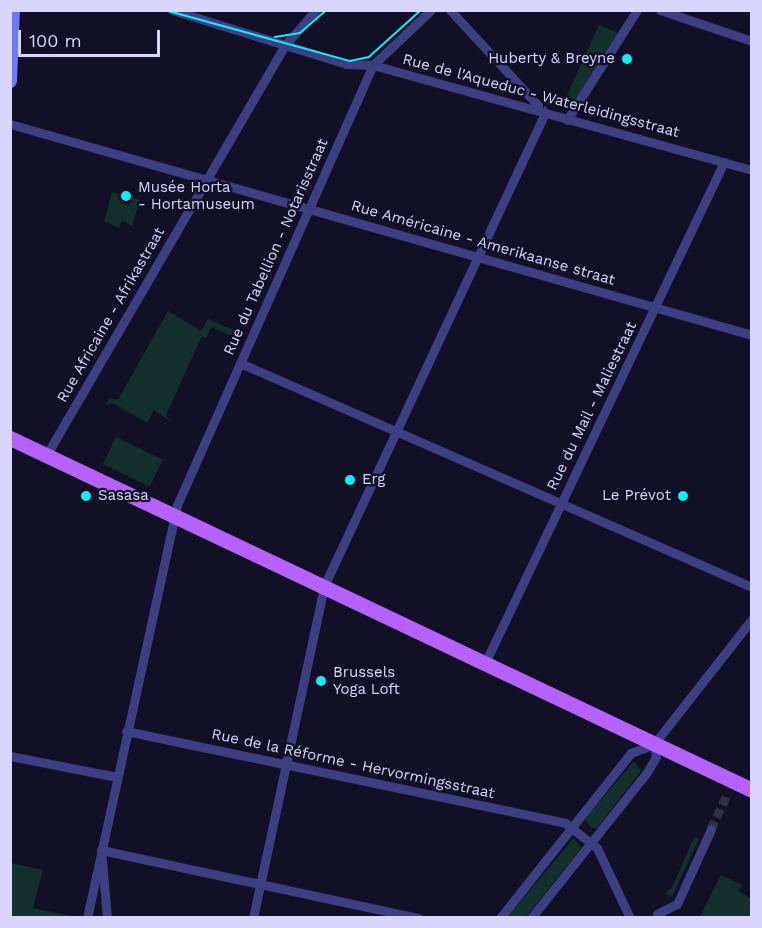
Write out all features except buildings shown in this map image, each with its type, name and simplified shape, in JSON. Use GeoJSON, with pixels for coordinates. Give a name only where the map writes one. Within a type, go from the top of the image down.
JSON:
{"type":"FeatureCollection","features":[{"type":"Feature","properties":{"kind":"main road"},"geometry":{"type":"LineString","coordinates":[[10,81],[13,10]]}},
{"type":"Feature","properties":{"kind":"main road"},"geometry":{"type":"LineString","coordinates":[[10,438],[654,744],[731,787],[752,790]]}},
{"type":"Feature","properties":{"kind":"street","name":"Rue de l'Aqueduc - Waterleidingsstraat"},"geometry":{"type":"LineString","coordinates":[[172,10],[323,57],[374,65],[752,170]]}},
{"type":"Feature","properties":{"kind":"street","name":"Rue Africaine - Afrikastraat"},"geometry":{"type":"LineString","coordinates":[[47,454],[286,44],[316,10]]}},
{"type":"Feature","properties":{"kind":"street","name":"Rue du Tabellion - Notarisstraat"},"geometry":{"type":"LineString","coordinates":[[87,918],[174,514],[374,65],[431,10]]}},
{"type":"Feature","properties":{"kind":"street"},"geometry":{"type":"LineString","coordinates":[[253,918],[324,586],[545,114],[450,10]]}},
{"type":"Feature","properties":{"kind":"street"},"geometry":{"type":"LineString","coordinates":[[567,120],[637,10]]}},
{"type":"Feature","properties":{"kind":"street"},"geometry":{"type":"LineString","coordinates":[[660,10],[752,41]]}},
{"type":"Feature","properties":{"kind":"street","name":"Rue Américaine - Amerikaanse straat"},"geometry":{"type":"LineString","coordinates":[[10,124],[752,336]]}},
{"type":"Feature","properties":{"kind":"street","name":"Rue du Mail - Maliestraat"},"geometry":{"type":"LineString","coordinates":[[485,663],[724,162]]}},
{"type":"Feature","properties":{"kind":"street"},"geometry":{"type":"LineString","coordinates":[[240,363],[752,587]]}},
{"type":"Feature","properties":{"kind":"street"},"geometry":{"type":"LineString","coordinates":[[500,918],[631,753],[654,744],[752,619]]}},
{"type":"Feature","properties":{"kind":"street","name":"Rue de la Réforme - Hervormingsstraat"},"geometry":{"type":"LineString","coordinates":[[126,731],[571,828]]}},
{"type":"Feature","properties":{"kind":"street"},"geometry":{"type":"LineString","coordinates":[[531,918],[650,769],[656,757],[654,744]]}},
{"type":"Feature","properties":{"kind":"street"},"geometry":{"type":"LineString","coordinates":[[10,756],[117,777]]}},
{"type":"Feature","properties":{"kind":"street"},"geometry":{"type":"LineString","coordinates":[[571,828],[590,842],[630,918]]}},
{"type":"Feature","properties":{"kind":"street"},"geometry":{"type":"LineString","coordinates":[[657,914],[677,904],[711,829]]}},
{"type":"Feature","properties":{"kind":"street"},"geometry":{"type":"LineString","coordinates":[[107,918],[101,850],[418,918]]}},
{"type":"Feature","properties":{"kind":"green space"},"geometry":{"type":"Polygon","coordinates":[[[599,25],[618,33],[576,100],[566,97],[599,25]]]}},
{"type":"Feature","properties":{"kind":"green space"},"geometry":{"type":"Polygon","coordinates":[[[112,192],[140,200],[132,226],[122,220],[119,228],[104,221],[112,192]]]}},
{"type":"Feature","properties":{"kind":"green space"},"geometry":{"type":"Polygon","coordinates":[[[168,311],[201,331],[208,319],[242,334],[239,339],[211,327],[206,338],[202,336],[166,415],[170,421],[154,410],[147,423],[113,403],[106,405],[109,398],[118,400],[168,311]]]}},
{"type":"Feature","properties":{"kind":"green space"},"geometry":{"type":"Polygon","coordinates":[[[116,437],[163,460],[150,487],[103,464],[116,437]]]}},
{"type":"Feature","properties":{"kind":"green space"},"geometry":{"type":"Polygon","coordinates":[[[634,761],[641,771],[597,828],[591,828],[585,819],[634,761]]]}},
{"type":"Feature","properties":{"kind":"green space"},"geometry":{"type":"Polygon","coordinates":[[[694,837],[699,839],[672,897],[665,893],[672,888],[694,837]]]}},
{"type":"Feature","properties":{"kind":"green space"},"geometry":{"type":"Polygon","coordinates":[[[574,838],[581,848],[526,917],[506,918],[574,838]]]}},
{"type":"Feature","properties":{"kind":"green space"},"geometry":{"type":"Polygon","coordinates":[[[11,863],[43,870],[33,908],[76,917],[11,917],[11,863]]]}},
{"type":"Feature","properties":{"kind":"green space"},"geometry":{"type":"Polygon","coordinates":[[[721,875],[742,885],[739,891],[751,899],[751,917],[700,917],[721,875]]]}},
{"type":"Feature","properties":{"kind":"tunnel"},"geometry":{"type":"LineString","coordinates":[[711,829],[728,793]]}},
{"type":"Feature","properties":{"kind":"tram line"},"geometry":{"type":"LineString","coordinates":[[165,10],[350,61],[369,57],[421,10]]}},
{"type":"Feature","properties":{"kind":"tram line"},"geometry":{"type":"LineString","coordinates":[[275,37],[300,33],[326,10]]}},
{"type":"Feature","properties":{"kind":"place","name":"Huberty & Breyne"},"geometry":{"type":"Point","coordinates":[627,59]}},
{"type":"Feature","properties":{"kind":"place","name":"Musée Horta - Hortamuseum"},"geometry":{"type":"Point","coordinates":[126,196]}},
{"type":"Feature","properties":{"kind":"place","name":"Erg"},"geometry":{"type":"Point","coordinates":[350,480]}},
{"type":"Feature","properties":{"kind":"place","name":"Sasasa"},"geometry":{"type":"Point","coordinates":[86,496]}},
{"type":"Feature","properties":{"kind":"place","name":"Le Prévot"},"geometry":{"type":"Point","coordinates":[683,496]}},
{"type":"Feature","properties":{"kind":"place","name":"Brussels Yoga Loft"},"geometry":{"type":"Point","coordinates":[321,681]}}]}
